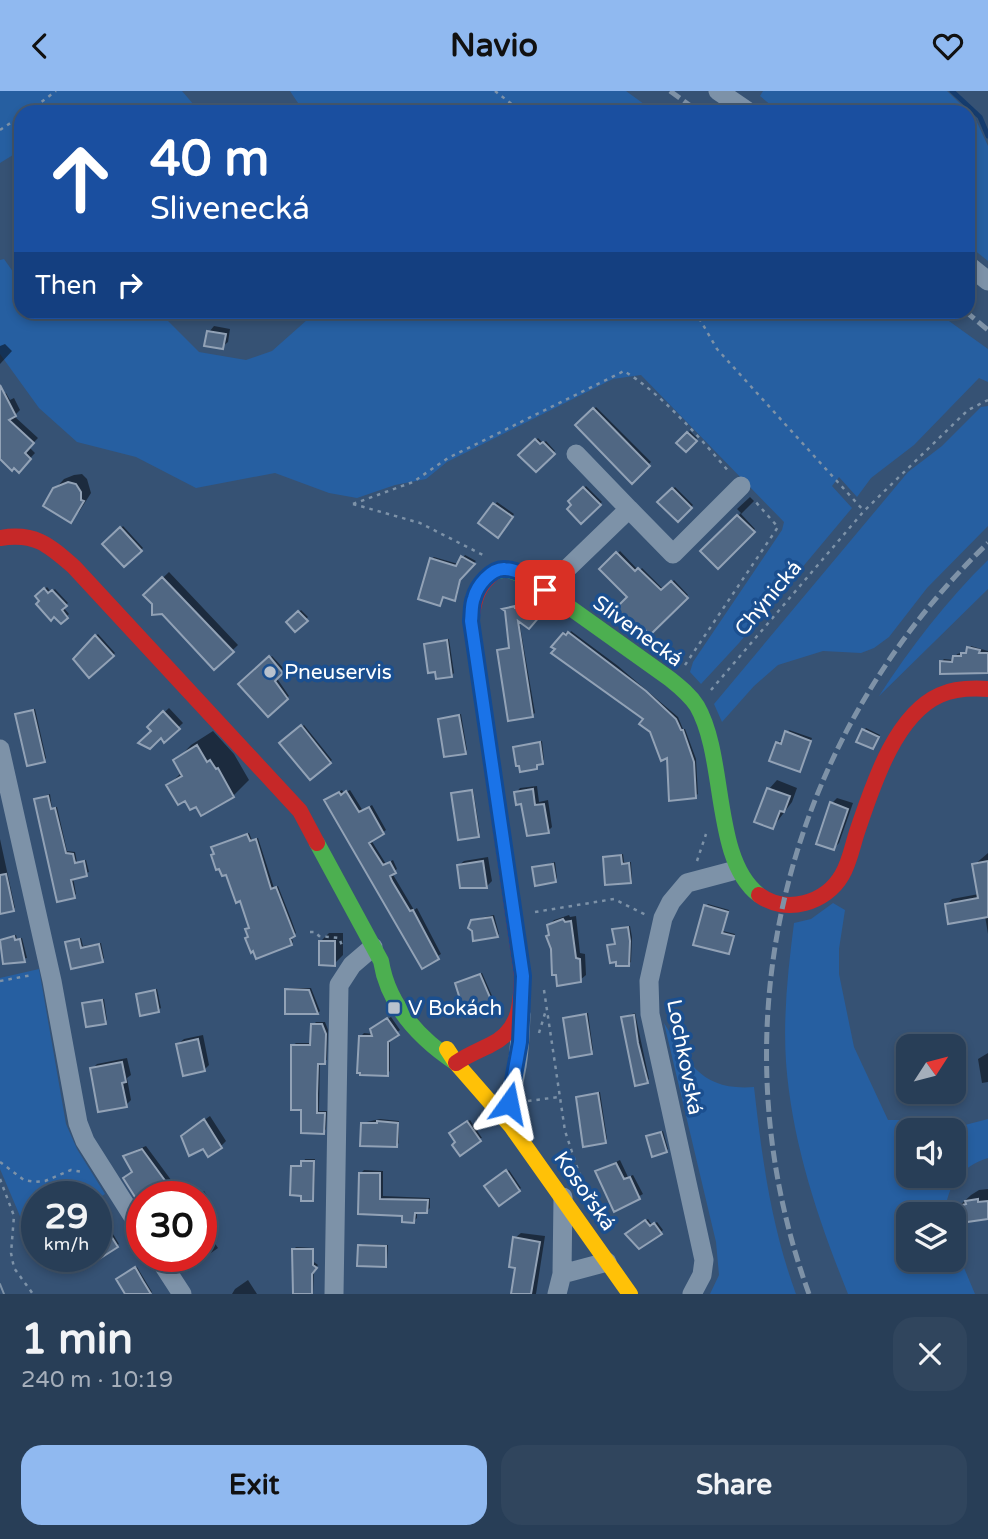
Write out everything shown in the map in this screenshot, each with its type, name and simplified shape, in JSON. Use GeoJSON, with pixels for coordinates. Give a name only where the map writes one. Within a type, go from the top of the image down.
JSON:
{"type":"FeatureCollection","features":[{"type":"Feature","properties":{"kind":"street"},"geometry":{"type":"LineString","coordinates":[[718,91],[739,105]]}},
{"type":"Feature","properties":{"kind":"street"},"geometry":{"type":"LineString","coordinates":[[576,454],[673,554],[741,485]]}},
{"type":"Feature","properties":{"kind":"street"},"geometry":{"type":"LineString","coordinates":[[545,590],[629,509]]}},
{"type":"Feature","properties":{"kind":"street"},"geometry":{"type":"LineString","coordinates":[[0,538],[16,534],[38,538],[74,567],[293,803],[309,824],[377,954],[390,967],[456,1063],[470,1052],[495,1043],[513,1031],[521,1009]]}},
{"type":"Feature","properties":{"kind":"street","name":"Slivenecká"},"geometry":{"type":"LineString","coordinates":[[496,571],[506,569],[527,576],[673,683],[697,706],[715,759],[736,870]]}},
{"type":"Feature","properties":{"kind":"street"},"geometry":{"type":"LineString","coordinates":[[496,571],[484,580],[474,598],[471,621],[523,976],[520,1042],[509,1103],[502,1115]]}},
{"type":"Feature","properties":{"kind":"street"},"geometry":{"type":"LineString","coordinates":[[687,883],[736,870],[751,890],[766,901],[806,905],[819,899],[833,888],[843,874],[891,745],[905,724],[937,696],[956,689],[988,689]]}},
{"type":"Feature","properties":{"kind":"street"},"geometry":{"type":"LineString","coordinates":[[0,749],[52,981],[78,1123],[85,1141],[126,1206]]}},
{"type":"Feature","properties":{"kind":"street","name":"Lochkovská"},"geometry":{"type":"LineString","coordinates":[[687,883],[671,902],[663,918],[649,981],[650,1014],[704,1260],[702,1275],[692,1294]]}},
{"type":"Feature","properties":{"kind":"street"},"geometry":{"type":"LineString","coordinates":[[334,1294],[339,985],[352,965],[377,954]]}},
{"type":"Feature","properties":{"kind":"street","name":"Kosořská"},"geometry":{"type":"LineString","coordinates":[[456,1063],[502,1115],[563,1196],[631,1294]]}},
{"type":"Feature","properties":{"kind":"street"},"geometry":{"type":"LineString","coordinates":[[557,1294],[562,1274],[563,1196]]}},
{"type":"Feature","properties":{"kind":"street"},"geometry":{"type":"LineString","coordinates":[[562,1274],[607,1262]]}},
{"type":"Feature","properties":{"kind":"street"},"geometry":{"type":"LineString","coordinates":[[168,1272],[182,1294]]}},
{"type":"Feature","properties":{"kind":"path"},"geometry":{"type":"LineString","coordinates":[[37,105],[56,91]]}},
{"type":"Feature","properties":{"kind":"path"},"geometry":{"type":"LineString","coordinates":[[495,91],[513,105]]}},
{"type":"Feature","properties":{"kind":"path"},"geometry":{"type":"LineString","coordinates":[[700,319],[717,349],[864,511]]}},
{"type":"Feature","properties":{"kind":"path","name":"Chýnická"},"geometry":{"type":"LineString","coordinates":[[697,706],[864,511],[968,410],[988,400]]}},
{"type":"Feature","properties":{"kind":"path"},"geometry":{"type":"LineString","coordinates":[[353,504],[420,523],[484,556],[496,571]]}},
{"type":"Feature","properties":{"kind":"path"},"geometry":{"type":"LineString","coordinates":[[687,883],[708,825]]}},
{"type":"Feature","properties":{"kind":"path"},"geometry":{"type":"LineString","coordinates":[[532,913],[614,898],[650,917],[663,918]]}},
{"type":"Feature","properties":{"kind":"path"},"geometry":{"type":"LineString","coordinates":[[310,932],[319,936],[340,938],[343,947]]}},
{"type":"Feature","properties":{"kind":"path"},"geometry":{"type":"LineString","coordinates":[[0,981],[42,973]]}},
{"type":"Feature","properties":{"kind":"path"},"geometry":{"type":"LineString","coordinates":[[543,983],[565,1131],[578,1170],[598,1211]]}},
{"type":"Feature","properties":{"kind":"path"},"geometry":{"type":"LineString","coordinates":[[527,1101],[559,1097]]}},
{"type":"Feature","properties":{"kind":"path"},"geometry":{"type":"LineString","coordinates":[[0,1162],[24,1180],[35,1182],[45,1181],[71,1170],[104,1172]]}},
{"type":"Feature","properties":{"kind":"path"},"geometry":{"type":"LineString","coordinates":[[0,1179],[14,1216],[11,1253],[14,1268],[33,1294]]}},
{"type":"Feature","properties":{"kind":"shaded area"},"geometry":{"type":"Polygon","coordinates":[[[0,91],[182,91],[194,105],[14,105],[14,154],[0,163],[0,91]]]}},
{"type":"Feature","properties":{"kind":"shaded area"},"geometry":{"type":"Polygon","coordinates":[[[290,91],[626,91],[645,105],[299,105],[290,91]]]}},
{"type":"Feature","properties":{"kind":"shaded area"},"geometry":{"type":"Polygon","coordinates":[[[763,91],[947,91],[962,105],[771,105],[760,96],[763,91]]]}},
{"type":"Feature","properties":{"kind":"shaded area"},"geometry":{"type":"Polygon","coordinates":[[[975,118],[988,146],[988,261],[975,251],[975,118]]]}},
{"type":"Feature","properties":{"kind":"shaded area"},"geometry":{"type":"Polygon","coordinates":[[[4,259],[14,273],[14,319],[166,319],[199,352],[246,360],[272,351],[308,319],[946,319],[988,349],[988,382],[979,378],[914,445],[871,478],[857,497],[839,477],[832,486],[852,508],[739,643],[701,684],[690,672],[693,662],[782,530],[784,522],[641,375],[613,379],[447,462],[426,479],[395,485],[357,498],[329,493],[275,473],[196,488],[136,457],[77,442],[39,408],[0,354],[0,260],[4,259]]]}},
{"type":"Feature","properties":{"kind":"shaded area"},"geometry":{"type":"Polygon","coordinates":[[[988,406],[988,526],[927,588],[889,637],[874,648],[861,653],[823,651],[778,665],[754,686],[722,722],[714,704],[908,472],[942,446],[981,407],[988,406]]]}},
{"type":"Feature","properties":{"kind":"shaded area"},"geometry":{"type":"Polygon","coordinates":[[[988,560],[988,589],[879,696],[930,625],[988,560]]]}},
{"type":"Feature","properties":{"kind":"shaded area"},"geometry":{"type":"Polygon","coordinates":[[[833,903],[845,910],[839,949],[839,974],[854,1047],[888,1120],[896,1120],[896,1188],[951,1188],[947,1202],[896,1202],[896,1272],[966,1272],[975,1294],[848,1294],[808,1180],[789,1092],[785,1027],[794,923],[811,919],[833,903]]]}},
{"type":"Feature","properties":{"kind":"shaded area"},"geometry":{"type":"Polygon","coordinates":[[[39,969],[66,1124],[77,1149],[97,1181],[21,1181],[21,1218],[0,1169],[0,978],[39,969]]]}},
{"type":"Feature","properties":{"kind":"shaded area"},"geometry":{"type":"Polygon","coordinates":[[[664,1023],[689,1062],[709,1079],[736,1087],[754,1087],[764,1166],[774,1217],[796,1294],[710,1294],[719,1275],[716,1242],[664,1023]]]}},
{"type":"Feature","properties":{"kind":"shaded area"},"geometry":{"type":"Polygon","coordinates":[[[988,1119],[988,1158],[966,1170],[966,1125],[988,1119]]]}},
{"type":"Feature","properties":{"kind":"building"},"geometry":{"type":"Polygon","coordinates":[[[207,331],[226,334],[223,349],[204,346],[207,331]]]}},
{"type":"Feature","properties":{"kind":"building"},"geometry":{"type":"Polygon","coordinates":[[[0,385],[16,416],[9,420],[34,443],[25,453],[31,459],[19,473],[14,468],[12,471],[0,459],[0,385]]]}},
{"type":"Feature","properties":{"kind":"building"},"geometry":{"type":"Polygon","coordinates":[[[593,408],[650,466],[632,484],[575,425],[593,408]]]}},
{"type":"Feature","properties":{"kind":"building"},"geometry":{"type":"Polygon","coordinates":[[[687,432],[697,441],[686,452],[676,443],[687,432]]]}},
{"type":"Feature","properties":{"kind":"building"},"geometry":{"type":"Polygon","coordinates":[[[535,439],[540,444],[543,442],[555,454],[536,472],[518,455],[535,439]]]}},
{"type":"Feature","properties":{"kind":"building"},"geometry":{"type":"Polygon","coordinates":[[[68,482],[76,484],[81,492],[81,500],[84,501],[71,523],[43,506],[53,488],[68,482]]]}},
{"type":"Feature","properties":{"kind":"building"},"geometry":{"type":"Polygon","coordinates":[[[583,487],[601,505],[581,524],[567,509],[571,505],[568,501],[583,487]]]}},
{"type":"Feature","properties":{"kind":"building"},"geometry":{"type":"Polygon","coordinates":[[[672,488],[692,508],[678,522],[657,502],[672,488]]]}},
{"type":"Feature","properties":{"kind":"building"},"geometry":{"type":"Polygon","coordinates":[[[493,503],[513,517],[498,538],[478,523],[493,503]]]}},
{"type":"Feature","properties":{"kind":"building"},"geometry":{"type":"Polygon","coordinates":[[[737,515],[755,532],[718,569],[700,551],[737,515]]]}},
{"type":"Feature","properties":{"kind":"building"},"geometry":{"type":"Polygon","coordinates":[[[120,527],[142,551],[124,567],[102,544],[120,527]]]}},
{"type":"Feature","properties":{"kind":"building"},"geometry":{"type":"Polygon","coordinates":[[[616,552],[635,571],[638,568],[661,590],[671,581],[688,598],[650,635],[642,627],[634,635],[608,616],[627,597],[599,569],[616,552]]]}},
{"type":"Feature","properties":{"kind":"building"},"geometry":{"type":"Polygon","coordinates":[[[461,556],[475,564],[460,580],[455,601],[443,597],[440,606],[418,599],[430,558],[456,566],[461,556]]]}},
{"type":"Feature","properties":{"kind":"building"},"geometry":{"type":"Polygon","coordinates":[[[162,577],[234,652],[214,670],[162,614],[152,615],[152,604],[143,595],[162,577]]]}},
{"type":"Feature","properties":{"kind":"building"},"geometry":{"type":"Polygon","coordinates":[[[44,588],[48,593],[52,590],[67,606],[62,610],[68,618],[61,624],[54,617],[51,621],[36,604],[39,601],[35,596],[44,588]]]}},
{"type":"Feature","properties":{"kind":"building"},"geometry":{"type":"Polygon","coordinates":[[[531,607],[541,615],[529,629],[518,621],[533,717],[508,721],[497,650],[509,648],[505,611],[502,609],[531,607]]]}},
{"type":"Feature","properties":{"kind":"building"},"geometry":{"type":"Polygon","coordinates":[[[298,611],[308,621],[295,632],[286,622],[298,611]]]}},
{"type":"Feature","properties":{"kind":"building"},"geometry":{"type":"Polygon","coordinates":[[[568,632],[646,691],[676,719],[683,730],[694,762],[696,798],[669,801],[667,758],[661,761],[650,732],[639,724],[643,719],[551,653],[555,649],[551,647],[563,633],[566,635],[568,632]]]}},
{"type":"Feature","properties":{"kind":"building"},"geometry":{"type":"Polygon","coordinates":[[[95,635],[114,656],[89,678],[73,659],[95,635]]]}},
{"type":"Feature","properties":{"kind":"building"},"geometry":{"type":"Polygon","coordinates":[[[447,640],[452,677],[436,679],[435,672],[428,673],[424,644],[447,640]]]}},
{"type":"Feature","properties":{"kind":"building"},"geometry":{"type":"Polygon","coordinates":[[[967,647],[980,650],[979,653],[988,653],[988,673],[940,674],[940,661],[952,662],[953,656],[966,653],[967,647]]]}},
{"type":"Feature","properties":{"kind":"building"},"geometry":{"type":"Polygon","coordinates":[[[269,656],[283,673],[275,681],[288,699],[268,717],[238,684],[269,656]]]}},
{"type":"Feature","properties":{"kind":"building"},"geometry":{"type":"Polygon","coordinates":[[[33,710],[45,762],[27,766],[15,714],[33,710]]]}},
{"type":"Feature","properties":{"kind":"building"},"geometry":{"type":"Polygon","coordinates":[[[163,711],[180,729],[164,743],[161,738],[150,749],[138,743],[151,731],[147,727],[163,711]]]}},
{"type":"Feature","properties":{"kind":"building"},"geometry":{"type":"Polygon","coordinates":[[[459,715],[466,754],[444,757],[438,719],[459,715]]]}},
{"type":"Feature","properties":{"kind":"building"},"geometry":{"type":"Polygon","coordinates":[[[301,725],[331,763],[310,780],[279,743],[301,725]]]}},
{"type":"Feature","properties":{"kind":"building"},"geometry":{"type":"Polygon","coordinates":[[[862,729],[879,737],[873,749],[856,742],[862,729]]]}},
{"type":"Feature","properties":{"kind":"building"},"geometry":{"type":"Polygon","coordinates":[[[785,731],[811,741],[800,772],[769,761],[776,742],[781,744],[785,731]]]}},
{"type":"Feature","properties":{"kind":"building"},"geometry":{"type":"Polygon","coordinates":[[[540,742],[543,764],[537,765],[537,769],[520,772],[519,766],[516,766],[513,747],[540,742]]]}},
{"type":"Feature","properties":{"kind":"building"},"geometry":{"type":"Polygon","coordinates":[[[197,745],[207,762],[210,760],[216,769],[218,768],[234,797],[201,816],[196,807],[190,810],[185,801],[178,805],[166,785],[182,776],[173,760],[197,745]]]}},
{"type":"Feature","properties":{"kind":"building"},"geometry":{"type":"Polygon","coordinates":[[[767,788],[790,796],[773,829],[754,822],[767,788]]]}},
{"type":"Feature","properties":{"kind":"building"},"geometry":{"type":"Polygon","coordinates":[[[533,789],[535,805],[544,804],[549,833],[527,836],[521,804],[516,805],[514,792],[533,789]]]}},
{"type":"Feature","properties":{"kind":"building"},"geometry":{"type":"Polygon","coordinates":[[[472,790],[479,837],[458,840],[451,793],[472,790]]]}},
{"type":"Feature","properties":{"kind":"building"},"geometry":{"type":"Polygon","coordinates":[[[346,791],[359,812],[369,807],[384,834],[369,843],[383,865],[390,862],[396,873],[390,876],[392,881],[410,911],[413,910],[439,959],[422,969],[324,800],[346,791]]]}},
{"type":"Feature","properties":{"kind":"building"},"geometry":{"type":"Polygon","coordinates":[[[48,796],[51,809],[55,808],[66,853],[73,854],[75,863],[84,861],[87,876],[71,880],[75,898],[57,902],[34,799],[48,796]]]}},
{"type":"Feature","properties":{"kind":"building"},"geometry":{"type":"Polygon","coordinates":[[[830,802],[848,809],[834,850],[816,844],[830,802]]]}},
{"type":"Feature","properties":{"kind":"building"},"geometry":{"type":"Polygon","coordinates":[[[247,834],[250,841],[256,839],[271,889],[276,887],[295,936],[290,939],[292,945],[256,959],[245,938],[248,937],[245,929],[249,928],[240,901],[236,903],[226,875],[222,876],[219,869],[216,870],[211,855],[214,854],[211,847],[247,834]]]}},
{"type":"Feature","properties":{"kind":"building"},"geometry":{"type":"Polygon","coordinates":[[[621,855],[622,864],[629,863],[631,883],[605,885],[603,857],[621,855]]]}},
{"type":"Feature","properties":{"kind":"building"},"geometry":{"type":"Polygon","coordinates":[[[483,861],[487,888],[460,888],[457,865],[483,861]]]}},
{"type":"Feature","properties":{"kind":"building"},"geometry":{"type":"Polygon","coordinates":[[[988,861],[988,917],[948,924],[945,904],[978,898],[972,864],[988,861]]]}},
{"type":"Feature","properties":{"kind":"building"},"geometry":{"type":"Polygon","coordinates":[[[553,864],[556,882],[535,886],[532,867],[553,864]]]}},
{"type":"Feature","properties":{"kind":"building"},"geometry":{"type":"Polygon","coordinates":[[[6,874],[14,911],[0,914],[0,875],[6,874]]]}},
{"type":"Feature","properties":{"kind":"building"},"geometry":{"type":"Polygon","coordinates":[[[704,905],[728,912],[722,933],[734,936],[729,954],[693,945],[704,905]]]}},
{"type":"Feature","properties":{"kind":"building"},"geometry":{"type":"Polygon","coordinates":[[[492,917],[498,937],[473,941],[472,931],[468,928],[471,920],[492,917]]]}},
{"type":"Feature","properties":{"kind":"building"},"geometry":{"type":"Polygon","coordinates":[[[563,919],[565,922],[571,921],[576,958],[580,959],[581,982],[557,986],[556,975],[552,975],[551,949],[546,936],[549,935],[547,925],[563,919]]]}},
{"type":"Feature","properties":{"kind":"building"},"geometry":{"type":"Polygon","coordinates":[[[628,927],[629,966],[616,966],[616,962],[610,963],[607,945],[615,944],[612,929],[628,927]]]}},
{"type":"Feature","properties":{"kind":"building"},"geometry":{"type":"Polygon","coordinates":[[[14,936],[15,940],[20,939],[25,962],[3,964],[0,940],[14,936]]]}},
{"type":"Feature","properties":{"kind":"building"},"geometry":{"type":"Polygon","coordinates":[[[79,939],[81,948],[99,944],[103,962],[71,969],[65,942],[79,939]]]}},
{"type":"Feature","properties":{"kind":"building"},"geometry":{"type":"Polygon","coordinates":[[[319,941],[335,941],[335,966],[319,965],[319,941]]]}},
{"type":"Feature","properties":{"kind":"building"},"geometry":{"type":"Polygon","coordinates":[[[480,974],[492,1002],[464,1012],[455,983],[480,974]]]}},
{"type":"Feature","properties":{"kind":"building"},"geometry":{"type":"Polygon","coordinates":[[[285,989],[309,990],[318,1014],[285,1014],[285,989]]]}},
{"type":"Feature","properties":{"kind":"building"},"geometry":{"type":"Polygon","coordinates":[[[155,990],[159,1012],[140,1016],[136,994],[155,990]]]}},
{"type":"Feature","properties":{"kind":"building"},"geometry":{"type":"Polygon","coordinates":[[[102,1000],[106,1024],[86,1027],[82,1003],[102,1000]]]}},
{"type":"Feature","properties":{"kind":"building"},"geometry":{"type":"Polygon","coordinates":[[[586,1014],[592,1054],[569,1058],[563,1018],[586,1014]]]}},
{"type":"Feature","properties":{"kind":"building"},"geometry":{"type":"Polygon","coordinates":[[[634,1015],[648,1083],[635,1086],[621,1017],[634,1015]]]}},
{"type":"Feature","properties":{"kind":"building"},"geometry":{"type":"Polygon","coordinates":[[[387,1018],[399,1035],[388,1042],[388,1076],[360,1075],[357,1073],[359,1036],[372,1036],[370,1029],[387,1018]]]}},
{"type":"Feature","properties":{"kind":"building"},"geometry":{"type":"Polygon","coordinates":[[[311,1024],[322,1024],[326,1034],[325,1064],[318,1064],[317,1094],[317,1113],[325,1113],[324,1134],[301,1133],[301,1110],[291,1110],[291,1045],[310,1045],[311,1024]]]}},
{"type":"Feature","properties":{"kind":"building"},"geometry":{"type":"Polygon","coordinates":[[[198,1039],[205,1071],[183,1076],[176,1044],[198,1039]]]}},
{"type":"Feature","properties":{"kind":"building"},"geometry":{"type":"Polygon","coordinates":[[[122,1062],[126,1082],[122,1083],[127,1107],[98,1112],[90,1068],[122,1062]]]}},
{"type":"Feature","properties":{"kind":"building"},"geometry":{"type":"Polygon","coordinates":[[[598,1093],[606,1143],[583,1147],[576,1097],[598,1093]]]}},
{"type":"Feature","properties":{"kind":"building"},"geometry":{"type":"Polygon","coordinates":[[[204,1119],[222,1148],[208,1157],[203,1149],[189,1156],[181,1136],[204,1119]]]}},
{"type":"Feature","properties":{"kind":"building"},"geometry":{"type":"Polygon","coordinates":[[[467,1121],[481,1141],[460,1156],[452,1145],[455,1142],[449,1133],[467,1121]]]}},
{"type":"Feature","properties":{"kind":"building"},"geometry":{"type":"Polygon","coordinates":[[[361,1123],[398,1123],[397,1147],[360,1146],[361,1123]]]}},
{"type":"Feature","properties":{"kind":"building"},"geometry":{"type":"Polygon","coordinates":[[[661,1132],[667,1152],[652,1157],[646,1136],[661,1132]]]}},
{"type":"Feature","properties":{"kind":"building"},"geometry":{"type":"Polygon","coordinates":[[[142,1149],[165,1181],[126,1183],[123,1178],[132,1172],[123,1156],[142,1149]]]}},
{"type":"Feature","properties":{"kind":"building"},"geometry":{"type":"Polygon","coordinates":[[[301,1161],[314,1161],[313,1201],[301,1201],[301,1196],[290,1195],[291,1166],[301,1166],[301,1161]]]}},
{"type":"Feature","properties":{"kind":"building"},"geometry":{"type":"Polygon","coordinates":[[[616,1163],[624,1179],[630,1177],[640,1199],[614,1212],[595,1171],[616,1163]]]}},
{"type":"Feature","properties":{"kind":"building"},"geometry":{"type":"Polygon","coordinates":[[[506,1170],[520,1191],[499,1206],[484,1186],[506,1170]]]}},
{"type":"Feature","properties":{"kind":"building"},"geometry":{"type":"Polygon","coordinates":[[[359,1173],[380,1173],[380,1199],[428,1200],[427,1213],[415,1213],[414,1223],[402,1222],[402,1216],[358,1214],[359,1173]]]}},
{"type":"Feature","properties":{"kind":"building"},"geometry":{"type":"Polygon","coordinates":[[[965,1201],[988,1201],[988,1219],[966,1222],[965,1201]]]}},
{"type":"Feature","properties":{"kind":"building"},"geometry":{"type":"Polygon","coordinates":[[[645,1220],[650,1226],[654,1223],[662,1234],[639,1249],[625,1234],[645,1220]]]}},
{"type":"Feature","properties":{"kind":"building"},"geometry":{"type":"Polygon","coordinates":[[[112,1237],[118,1247],[112,1251],[112,1237]]]}},
{"type":"Feature","properties":{"kind":"building"},"geometry":{"type":"Polygon","coordinates":[[[513,1237],[540,1242],[531,1294],[511,1294],[515,1268],[509,1267],[513,1237]]]}},
{"type":"Feature","properties":{"kind":"building"},"geometry":{"type":"Polygon","coordinates":[[[358,1245],[386,1246],[386,1267],[357,1266],[358,1245]]]}},
{"type":"Feature","properties":{"kind":"building"},"geometry":{"type":"Polygon","coordinates":[[[292,1249],[313,1249],[313,1265],[317,1268],[312,1274],[312,1294],[293,1294],[292,1249]]]}},
{"type":"Feature","properties":{"kind":"building"},"geometry":{"type":"Polygon","coordinates":[[[127,1272],[138,1272],[151,1294],[125,1294],[116,1279],[127,1272]]]}},
{"type":"Feature","properties":{"kind":"waterway"},"geometry":{"type":"LineString","coordinates":[[952,91],[967,105]]}},
{"type":"Feature","properties":{"kind":"waterway"},"geometry":{"type":"LineString","coordinates":[[975,112],[980,117],[988,136]]}},
{"type":"Feature","properties":{"kind":"tram line"},"geometry":{"type":"LineString","coordinates":[[0,1284],[4,1294]]}},
{"type":"Feature","properties":{"kind":"railway"},"geometry":{"type":"LineString","coordinates":[[670,91],[689,105]]}},
{"type":"Feature","properties":{"kind":"railway"},"geometry":{"type":"LineString","coordinates":[[975,319],[988,330]]}},
{"type":"Feature","properties":{"kind":"railway"},"geometry":{"type":"LineString","coordinates":[[809,1294],[781,1193],[768,1092],[769,991],[786,892],[817,796],[861,705],[918,620],[988,543]]}},
{"type":"Feature","properties":{"kind":"traffic: fast"},"geometry":{"type":"LineString","coordinates":[[495,572],[506,569],[527,577],[670,679],[691,698],[706,728],[713,752],[734,858],[744,879],[759,895]]}},
{"type":"Feature","properties":{"kind":"traffic: fast"},"geometry":{"type":"LineString","coordinates":[[317,843],[381,961],[398,1006],[418,1032],[456,1063]]}},
{"type":"Feature","properties":{"kind":"traffic: slow"},"geometry":{"type":"LineString","coordinates":[[447,1049],[511,1126],[630,1294]]}},
{"type":"Feature","properties":{"kind":"traffic: jam"},"geometry":{"type":"LineString","coordinates":[[0,538],[23,537],[41,542],[74,567],[300,811],[317,843]]}},
{"type":"Feature","properties":{"kind":"traffic: jam"},"geometry":{"type":"LineString","coordinates":[[456,1063],[508,1032],[517,1016],[521,997],[522,976],[471,621],[477,593],[495,572]]}},
{"type":"Feature","properties":{"kind":"traffic: jam"},"geometry":{"type":"LineString","coordinates":[[759,895],[770,901],[793,905],[816,899],[835,885],[845,870],[879,773],[898,735],[910,718],[940,695],[964,689],[988,689]]}},
{"type":"Feature","properties":{"kind":"place","name":"Pneuservis"},"geometry":{"type":"Point","coordinates":[270,672]}},
{"type":"Feature","properties":{"kind":"place","name":"V Bokách"},"geometry":{"type":"Point","coordinates":[394,1008]}},
{"type":"Feature","properties":{"kind":"route"},"geometry":{"type":"LineString","coordinates":[[509,1103],[520,1042],[523,976],[471,621],[474,598],[484,580],[496,571],[506,569],[527,576],[545,590]]}}]}
